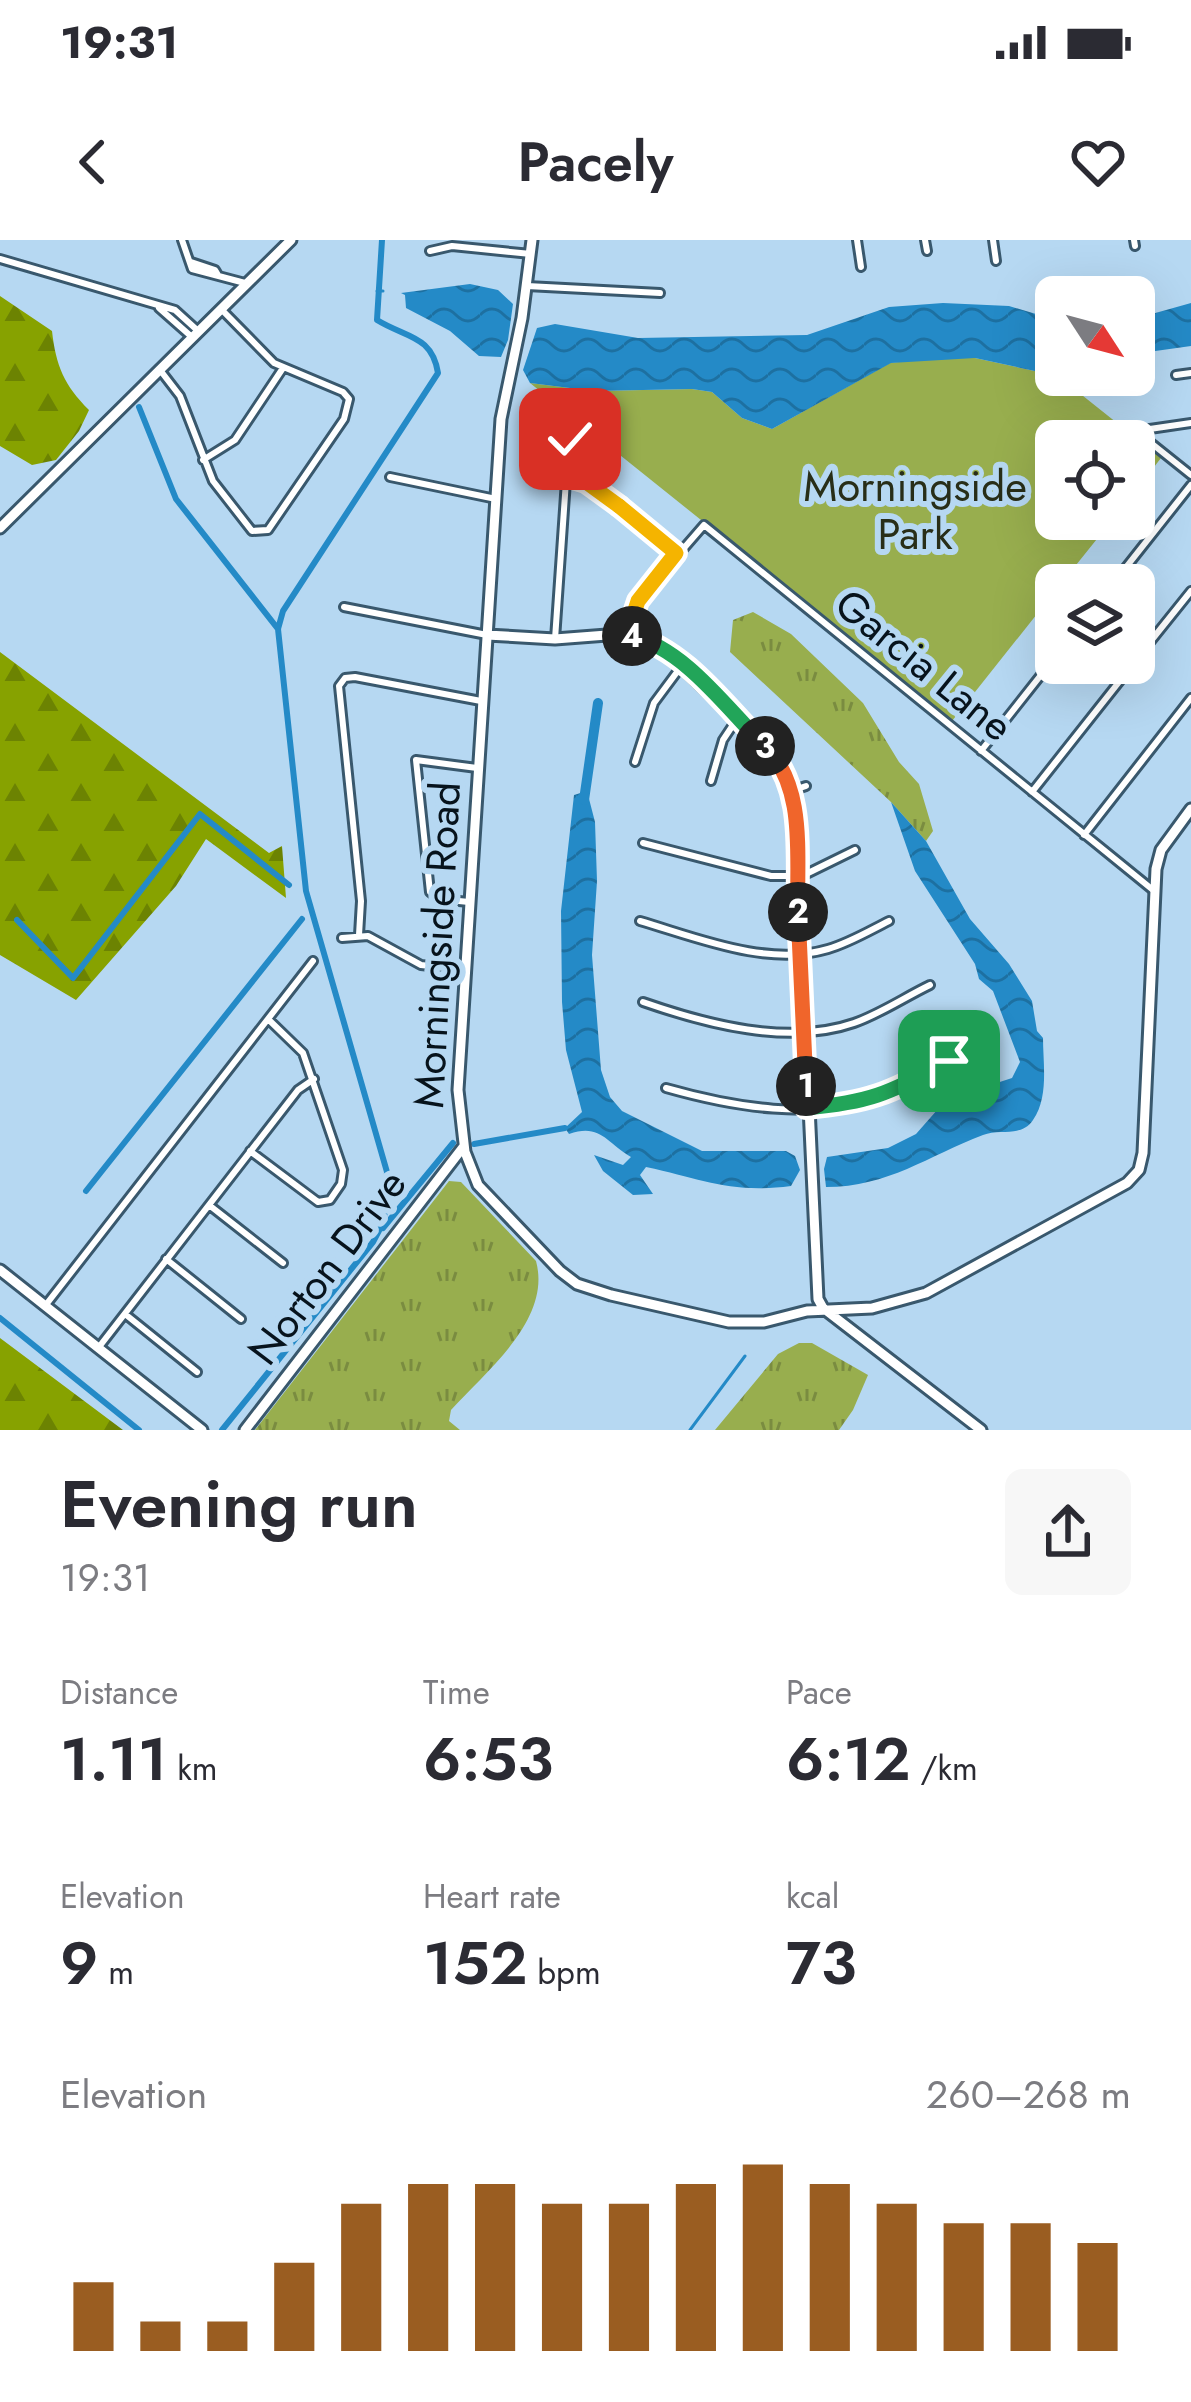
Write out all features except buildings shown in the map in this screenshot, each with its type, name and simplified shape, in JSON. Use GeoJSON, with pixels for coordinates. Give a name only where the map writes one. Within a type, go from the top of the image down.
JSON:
{"type":"FeatureCollection","features":[{"type":"Feature","properties":{"kind":"street"},"geometry":{"type":"LineString","coordinates":[[182,240],[192,269],[247,284]]}},
{"type":"Feature","properties":{"kind":"street"},"geometry":{"type":"LineString","coordinates":[[0,528],[291,240]]}},
{"type":"Feature","properties":{"kind":"street","name":"Morningside Road"},"geometry":{"type":"LineString","coordinates":[[532,240],[504,398],[458,1090],[464,1146],[473,1175],[493,1203],[577,1284],[729,1322],[764,1322],[893,1304],[926,1293],[1134,1177],[1143,1153],[1161,850],[1191,809]]}},
{"type":"Feature","properties":{"kind":"street"},"geometry":{"type":"LineString","coordinates":[[856,240],[861,267]]}},
{"type":"Feature","properties":{"kind":"street"},"geometry":{"type":"LineString","coordinates":[[925,240],[927,251]]}},
{"type":"Feature","properties":{"kind":"street"},"geometry":{"type":"LineString","coordinates":[[993,240],[996,261]]}},
{"type":"Feature","properties":{"kind":"street"},"geometry":{"type":"LineString","coordinates":[[430,250],[452,246],[531,254]]}},
{"type":"Feature","properties":{"kind":"street"},"geometry":{"type":"LineString","coordinates":[[0,260],[175,310],[196,335]]}},
{"type":"Feature","properties":{"kind":"street"},"geometry":{"type":"LineString","coordinates":[[527,286],[660,293]]}},
{"type":"Feature","properties":{"kind":"street"},"geometry":{"type":"LineString","coordinates":[[160,370],[180,396],[218,487],[252,531],[264,532],[350,404],[343,392],[283,368],[222,309]]}},
{"type":"Feature","properties":{"kind":"street"},"geometry":{"type":"LineString","coordinates":[[203,460],[235,440],[283,368]]}},
{"type":"Feature","properties":{"kind":"street"},"geometry":{"type":"LineString","coordinates":[[1176,375],[1191,373]]}},
{"type":"Feature","properties":{"kind":"street"},"geometry":{"type":"LineString","coordinates":[[1191,422],[1136,431],[1191,475]]}},
{"type":"Feature","properties":{"kind":"street"},"geometry":{"type":"LineString","coordinates":[[555,639],[566,476],[570,439],[576,429]]}},
{"type":"Feature","properties":{"kind":"street"},"geometry":{"type":"LineString","coordinates":[[566,476],[592,486],[676,553],[638,601],[628,635]]}},
{"type":"Feature","properties":{"kind":"street"},"geometry":{"type":"LineString","coordinates":[[391,477],[496,499]]}},
{"type":"Feature","properties":{"kind":"street"},"geometry":{"type":"LineString","coordinates":[[1129,564],[1191,485]]}},
{"type":"Feature","properties":{"kind":"street","name":"Garcia Lane"},"geometry":{"type":"LineString","coordinates":[[676,553],[704,525],[1156,892]]}},
{"type":"Feature","properties":{"kind":"street"},"geometry":{"type":"LineString","coordinates":[[1155,636],[1191,591]]}},
{"type":"Feature","properties":{"kind":"street"},"geometry":{"type":"LineString","coordinates":[[344,607],[488,634],[555,639],[628,635],[662,647],[771,752],[791,791],[816,1293],[826,1310],[981,1430]]}},
{"type":"Feature","properties":{"kind":"street"},"geometry":{"type":"LineString","coordinates":[[635,762],[654,703],[683,665]]}},
{"type":"Feature","properties":{"kind":"street"},"geometry":{"type":"LineString","coordinates":[[359,935],[361,901],[339,686],[345,678],[355,677],[483,701]]}},
{"type":"Feature","properties":{"kind":"street"},"geometry":{"type":"LineString","coordinates":[[981,751],[1035,683]]}},
{"type":"Feature","properties":{"kind":"street"},"geometry":{"type":"LineString","coordinates":[[1032,792],[1117,684]]}},
{"type":"Feature","properties":{"kind":"street"},"geometry":{"type":"LineString","coordinates":[[1084,835],[1191,698]]}},
{"type":"Feature","properties":{"kind":"street"},"geometry":{"type":"LineString","coordinates":[[711,781],[723,740],[737,719]]}},
{"type":"Feature","properties":{"kind":"street"},"geometry":{"type":"LineString","coordinates":[[469,902],[439,899],[430,892],[416,760],[478,769]]}},
{"type":"Feature","properties":{"kind":"street"},"geometry":{"type":"LineString","coordinates":[[791,791],[806,786]]}},
{"type":"Feature","properties":{"kind":"street"},"geometry":{"type":"LineString","coordinates":[[643,843],[745,871],[797,877],[855,850]]}},
{"type":"Feature","properties":{"kind":"street"},"geometry":{"type":"LineString","coordinates":[[640,921],[761,953],[835,947],[889,921]]}},
{"type":"Feature","properties":{"kind":"street"},"geometry":{"type":"LineString","coordinates":[[342,938],[359,935],[421,965],[465,970]]}},
{"type":"Feature","properties":{"kind":"street"},"geometry":{"type":"LineString","coordinates":[[46,1306],[314,961]]}},
{"type":"Feature","properties":{"kind":"street"},"geometry":{"type":"LineString","coordinates":[[644,1002],[733,1026],[803,1031],[857,1023],[929,985]]}},
{"type":"Feature","properties":{"kind":"street"},"geometry":{"type":"LineString","coordinates":[[250,1151],[313,1199],[324,1202],[341,1184],[343,1170],[314,1079],[299,1047],[269,1020]]}},
{"type":"Feature","properties":{"kind":"street"},"geometry":{"type":"LineString","coordinates":[[666,1088],[746,1107],[806,1108],[878,1098],[965,1053]]}},
{"type":"Feature","properties":{"kind":"street"},"geometry":{"type":"LineString","coordinates":[[98,1347],[298,1090],[314,1079]]}},
{"type":"Feature","properties":{"kind":"street","name":"Norton Drive"},"geometry":{"type":"LineString","coordinates":[[245,1430],[464,1146]]}},
{"type":"Feature","properties":{"kind":"street"},"geometry":{"type":"LineString","coordinates":[[208,1205],[283,1262]]}},
{"type":"Feature","properties":{"kind":"street"},"geometry":{"type":"LineString","coordinates":[[166,1259],[241,1318]]}},
{"type":"Feature","properties":{"kind":"street"},"geometry":{"type":"LineString","coordinates":[[0,1270],[202,1430]]}},
{"type":"Feature","properties":{"kind":"street"},"geometry":{"type":"LineString","coordinates":[[859,1308],[859,1335]]}},
{"type":"Feature","properties":{"kind":"street"},"geometry":{"type":"LineString","coordinates":[[125,1314],[197,1372]]}},
{"type":"Feature","properties":{"kind":"green space"},"geometry":{"type":"Polygon","coordinates":[[[0,296],[52,331],[63,374],[89,410],[56,460],[32,465],[0,446],[0,296]]]}},
{"type":"Feature","properties":{"kind":"green space","name":"Morningside Park"},"geometry":{"type":"Polygon","coordinates":[[[975,358],[1035,371],[1035,396],[1083,396],[1113,420],[1035,420],[1035,540],[1096,540],[1077,564],[1035,564],[1035,616],[952,721],[530,383],[594,391],[712,392],[742,418],[772,429],[890,363],[975,358]]]}},
{"type":"Feature","properties":{"kind":"green space"},"geometry":{"type":"Polygon","coordinates":[[[753,612],[791,634],[863,703],[899,762],[919,784],[933,831],[926,841],[891,802],[730,652],[733,620],[753,612]]]}},
{"type":"Feature","properties":{"kind":"green space"},"geometry":{"type":"Polygon","coordinates":[[[0,652],[269,853],[282,846],[286,898],[206,839],[176,886],[76,1000],[0,955],[0,652]]]}},
{"type":"Feature","properties":{"kind":"green space"},"geometry":{"type":"Polygon","coordinates":[[[449,1181],[461,1182],[536,1261],[538,1283],[534,1304],[513,1343],[451,1410],[449,1421],[460,1430],[255,1430],[449,1181]]]}},
{"type":"Feature","properties":{"kind":"green space"},"geometry":{"type":"Polygon","coordinates":[[[0,1338],[123,1430],[0,1430],[0,1338]]]}},
{"type":"Feature","properties":{"kind":"green space"},"geometry":{"type":"Polygon","coordinates":[[[799,1343],[812,1343],[868,1375],[839,1430],[715,1430],[778,1354],[799,1343]]]}},
{"type":"Feature","properties":{"kind":"water"},"geometry":{"type":"Polygon","coordinates":[[[470,284],[498,290],[513,304],[501,357],[479,356],[450,331],[406,308],[401,293],[470,284]]]}},
{"type":"Feature","properties":{"kind":"water"},"geometry":{"type":"Polygon","coordinates":[[[1191,303],[1191,346],[1155,351],[1155,313],[1191,303]]]}},
{"type":"Feature","properties":{"kind":"water"},"geometry":{"type":"Polygon","coordinates":[[[1009,306],[1035,314],[1035,371],[975,358],[891,363],[772,429],[742,418],[712,392],[594,391],[530,383],[523,370],[537,328],[555,324],[638,338],[807,335],[889,307],[1009,306]]]}},
{"type":"Feature","properties":{"kind":"water"},"geometry":{"type":"Polygon","coordinates":[[[587,791],[595,822],[597,881],[592,955],[601,1070],[610,1097],[622,1111],[702,1151],[786,1151],[795,1156],[800,1170],[791,1186],[733,1187],[646,1167],[640,1175],[653,1194],[633,1195],[603,1171],[594,1155],[623,1165],[631,1157],[596,1132],[569,1134],[565,1128],[582,1112],[566,1050],[561,911],[574,795],[587,791]]]}},
{"type":"Feature","properties":{"kind":"water"},"geometry":{"type":"Polygon","coordinates":[[[891,802],[926,841],[970,919],[1009,964],[1032,1001],[1037,1031],[1043,1038],[1043,1091],[1038,1111],[1023,1129],[983,1135],[869,1182],[826,1187],[827,1157],[888,1148],[916,1134],[938,1109],[966,1093],[1012,1078],[1020,1062],[993,991],[979,979],[975,964],[915,871],[891,802]]]}},
{"type":"Feature","properties":{"kind":"waterway"},"geometry":{"type":"LineString","coordinates":[[222,1430],[373,1242],[384,1221],[387,1172],[306,891],[278,629],[283,611],[438,373],[424,344],[377,320],[382,240]]}},
{"type":"Feature","properties":{"kind":"waterway"},"geometry":{"type":"LineString","coordinates":[[377,291],[383,291]]}},
{"type":"Feature","properties":{"kind":"waterway"},"geometry":{"type":"LineString","coordinates":[[139,407],[176,499],[278,629]]}},
{"type":"Feature","properties":{"kind":"waterway"},"geometry":{"type":"LineString","coordinates":[[584,800],[598,703]]}},
{"type":"Feature","properties":{"kind":"waterway"},"geometry":{"type":"LineString","coordinates":[[17,920],[73,978],[200,814],[289,885]]}},
{"type":"Feature","properties":{"kind":"waterway"},"geometry":{"type":"LineString","coordinates":[[86,1191],[302,919]]}},
{"type":"Feature","properties":{"kind":"waterway"},"geometry":{"type":"LineString","coordinates":[[474,1144],[565,1128]]}},
{"type":"Feature","properties":{"kind":"waterway"},"geometry":{"type":"LineString","coordinates":[[383,1228],[453,1143]]}},
{"type":"Feature","properties":{"kind":"waterway"},"geometry":{"type":"LineString","coordinates":[[0,1318],[139,1430]]}},
{"type":"Feature","properties":{"kind":"waterway"},"geometry":{"type":"LineString","coordinates":[[690,1430],[745,1356]]}},
{"type":"Feature","properties":{"kind":"route"},"geometry":{"type":"LineString","coordinates":[[570,439],[566,476],[592,486],[676,553],[638,601],[628,635],[662,647],[679,661],[771,752],[789,783],[796,829],[806,1108],[878,1098],[949,1061]]}}]}
